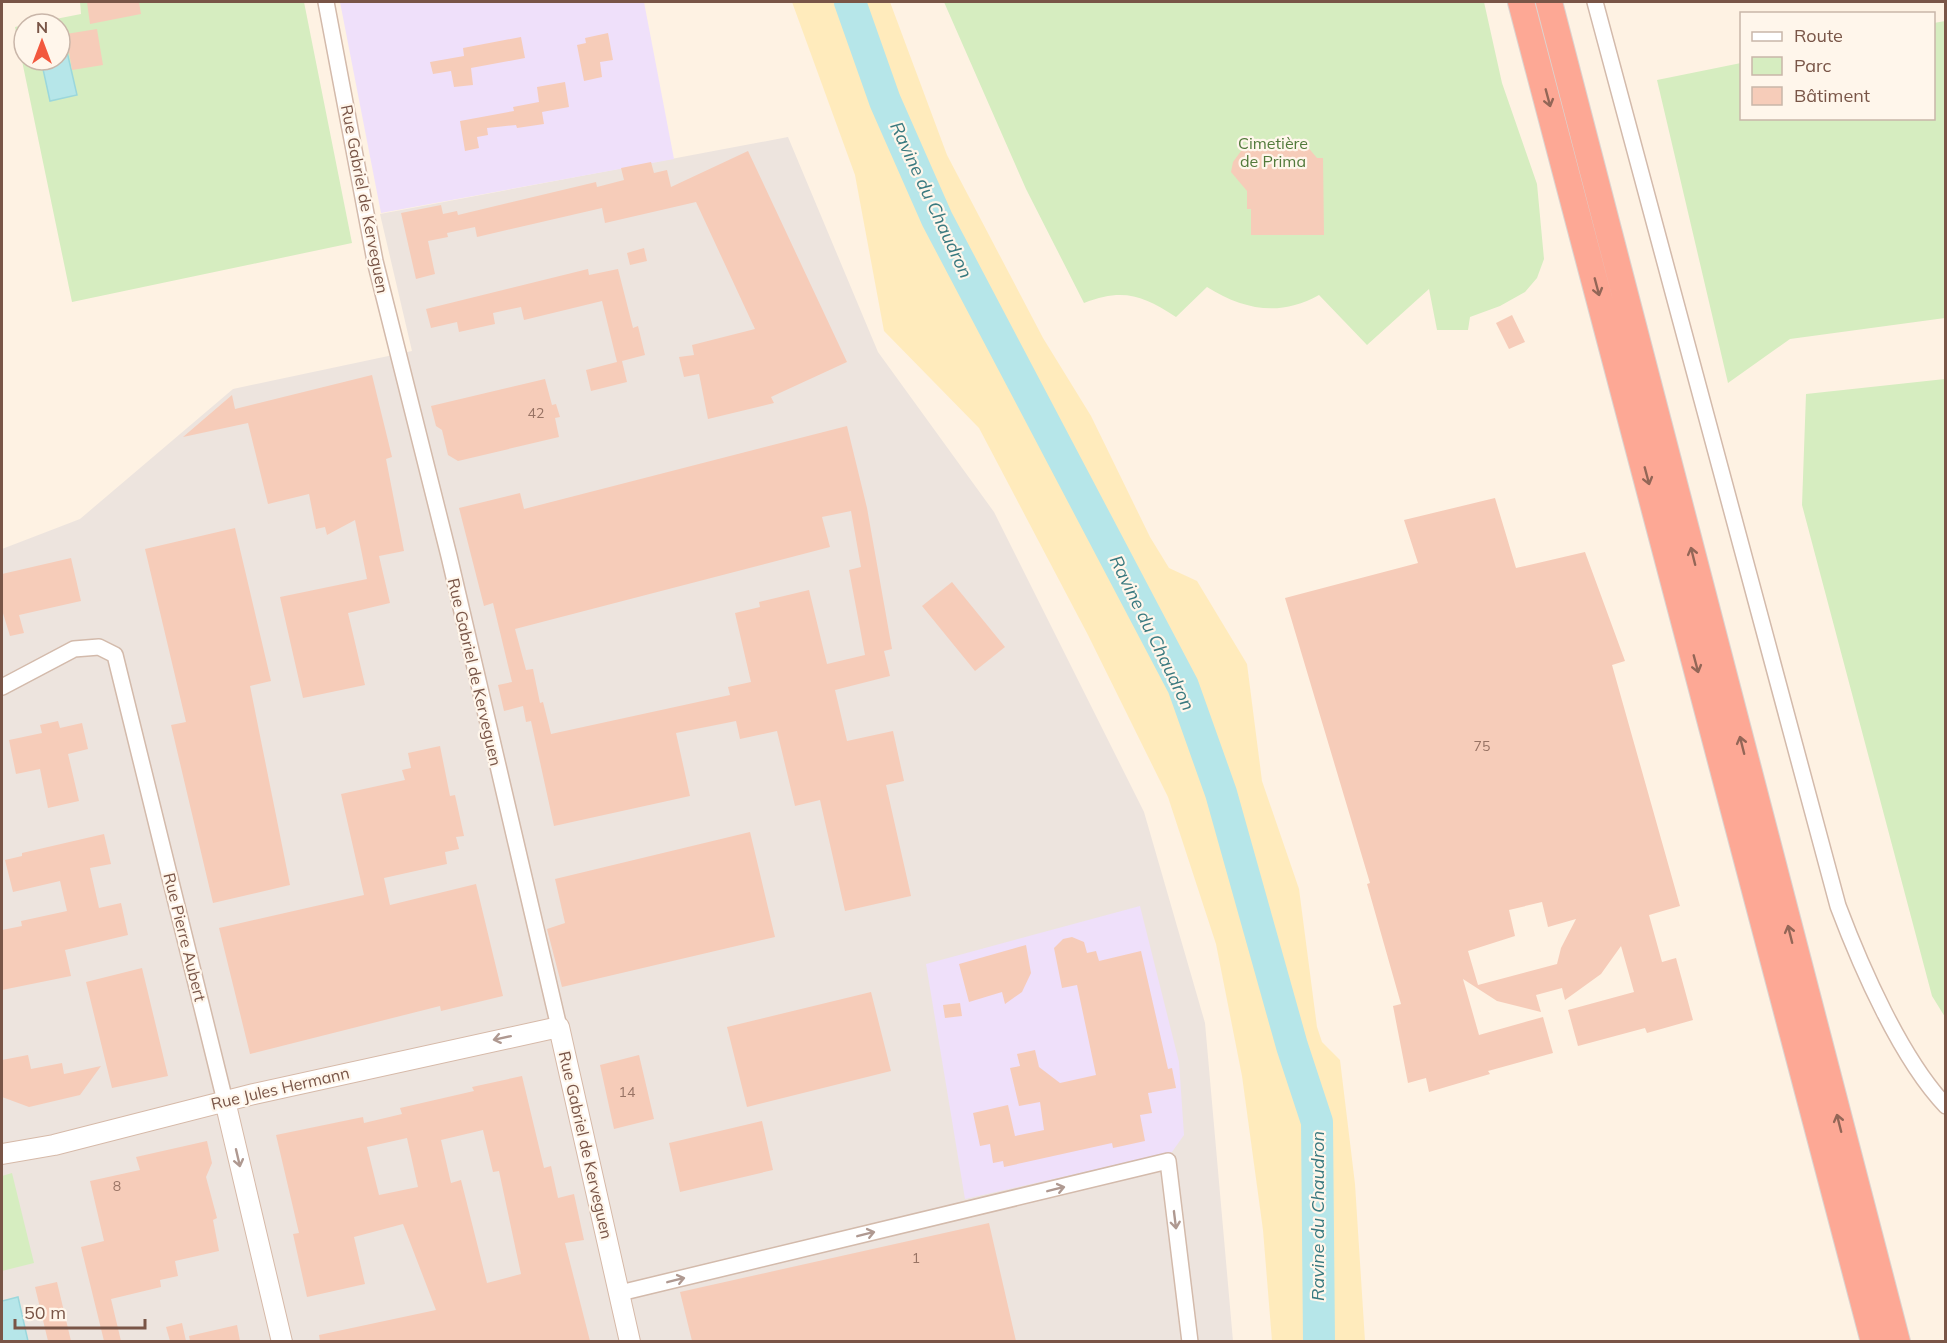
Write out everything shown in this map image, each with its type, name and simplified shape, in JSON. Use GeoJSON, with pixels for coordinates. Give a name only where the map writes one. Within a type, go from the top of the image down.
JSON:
{"type":"FeatureCollection","features":[{"type":"Feature","properties":{"kind":"highway"},"geometry":{"type":"LineString","coordinates":[[1521,2],[1840,1172],[1897,1341]]}},
{"type":"Feature","properties":{"kind":"highway"},"geometry":{"type":"LineString","coordinates":[[1550,2],[1840,1172],[1874,1341]]}},
{"type":"Feature","properties":{"kind":"highway"},"geometry":{"type":"LineString","coordinates":[[1840,1172],[1831,1226],[1858,1341]]}},
{"type":"Feature","properties":{"kind":"highway"},"geometry":{"type":"LineString","coordinates":[[1840,1172],[1872,1209],[1911,1341]]}},
{"type":"Feature","properties":{"kind":"street","name":"Rue Gabriel de Kerveguen"},"geometry":{"type":"LineString","coordinates":[[326,2],[375,261],[450,556],[630,1341]]}},
{"type":"Feature","properties":{"kind":"street"},"geometry":{"type":"LineString","coordinates":[[1596,2],[1838,906],[1857,955],[1914,1064],[1946,1106]]}},
{"type":"Feature","properties":{"kind":"street","name":"Rue Pierre Aubert"},"geometry":{"type":"LineString","coordinates":[[2,687],[74,649],[99,647],[115,655],[282,1341]]}},
{"type":"Feature","properties":{"kind":"street","name":"Rue Jules Hermann"},"geometry":{"type":"LineString","coordinates":[[2,1154],[54,1145],[225,1101],[559,1027]]}},
{"type":"Feature","properties":{"kind":"street"},"geometry":{"type":"LineString","coordinates":[[620,1293],[1168,1161],[1190,1341]]}},
{"type":"Feature","properties":{"kind":"shaded area"},"geometry":{"type":"Polygon","coordinates":[[[340,2],[644,2],[674,159],[381,213],[340,2]]]}},
{"type":"Feature","properties":{"kind":"shaded area"},"geometry":{"type":"Polygon","coordinates":[[[788,137],[878,352],[994,512],[1144,812],[1205,1023],[1233,1341],[2,1342],[2,549],[80,519],[233,389],[412,351],[380,214],[788,137]]]}},
{"type":"Feature","properties":{"kind":"shaded area"},"geometry":{"type":"Polygon","coordinates":[[[1140,906],[1179,1062],[1184,1135],[1172,1152],[965,1199],[926,964],[1140,906]]]}},
{"type":"Feature","properties":{"kind":"green space"},"geometry":{"type":"Polygon","coordinates":[[[80,2],[304,2],[352,243],[72,302],[24,72],[72,72],[72,16],[81,14],[80,2]]]}},
{"type":"Feature","properties":{"kind":"green space","name":"Cimetière de Prima"},"geometry":{"type":"Polygon","coordinates":[[[944,2],[1484,2],[1502,83],[1537,184],[1544,259],[1537,278],[1525,292],[1500,306],[1470,317],[1468,330],[1437,330],[1429,289],[1367,345],[1319,295],[1290,306],[1262,308],[1235,301],[1207,287],[1176,317],[1153,303],[1132,296],[1110,296],[1084,303],[1026,189],[944,2]]]}},
{"type":"Feature","properties":{"kind":"green space"},"geometry":{"type":"Polygon","coordinates":[[[1945,21],[1945,318],[1790,339],[1728,383],[1657,80],[1740,63],[1740,120],[1935,120],[1935,23],[1945,21]]]}},
{"type":"Feature","properties":{"kind":"green space"},"geometry":{"type":"Polygon","coordinates":[[[1946,379],[1945,1017],[1932,996],[1802,505],[1806,394],[1946,379]]]}},
{"type":"Feature","properties":{"kind":"green space"},"geometry":{"type":"Polygon","coordinates":[[[12,1173],[34,1263],[2,1271],[2,1176],[12,1173]]]}},
{"type":"Feature","properties":{"kind":"sand"},"geometry":{"type":"Polygon","coordinates":[[[792,2],[890,2],[947,155],[1043,338],[1091,416],[1150,537],[1169,568],[1197,581],[1247,664],[1262,781],[1299,889],[1317,1027],[1322,1042],[1340,1060],[1355,1184],[1365,1341],[1272,1341],[1263,1230],[1242,1076],[1216,944],[1168,797],[1088,635],[979,428],[884,331],[855,175],[792,2]]]}},
{"type":"Feature","properties":{"kind":"water"},"geometry":{"type":"Polygon","coordinates":[[[44,72],[72,72],[77,95],[50,101],[44,72]]]}},
{"type":"Feature","properties":{"kind":"water"},"geometry":{"type":"Polygon","coordinates":[[[18,1297],[28,1341],[2,1341],[2,1301],[18,1297]]]}},
{"type":"Feature","properties":{"kind":"building"},"geometry":{"type":"Polygon","coordinates":[[[87,2],[139,2],[141,14],[90,24],[87,2]]]}},
{"type":"Feature","properties":{"kind":"building"},"geometry":{"type":"Polygon","coordinates":[[[97,29],[103,65],[72,70],[72,33],[97,29]]]}},
{"type":"Feature","properties":{"kind":"building"},"geometry":{"type":"Polygon","coordinates":[[[608,33],[613,60],[600,62],[602,77],[584,81],[577,45],[586,43],[585,38],[608,33]]]}},
{"type":"Feature","properties":{"kind":"building"},"geometry":{"type":"Polygon","coordinates":[[[521,37],[525,58],[471,68],[473,85],[454,87],[451,71],[433,74],[430,62],[464,56],[463,48],[521,37]]]}},
{"type":"Feature","properties":{"kind":"building"},"geometry":{"type":"Polygon","coordinates":[[[565,82],[569,107],[542,112],[544,124],[517,128],[516,125],[487,128],[488,135],[477,137],[479,148],[465,151],[460,121],[514,111],[513,107],[539,102],[537,87],[565,82]]]}},
{"type":"Feature","properties":{"kind":"building"},"geometry":{"type":"Polygon","coordinates":[[[1279,144],[1291,148],[1306,145],[1317,158],[1323,158],[1324,235],[1251,235],[1251,209],[1247,209],[1247,191],[1231,172],[1233,162],[1241,151],[1254,147],[1272,150],[1279,144]]]}},
{"type":"Feature","properties":{"kind":"building"},"geometry":{"type":"Polygon","coordinates":[[[748,151],[847,362],[771,397],[774,403],[708,419],[699,374],[684,377],[679,357],[694,355],[692,345],[755,329],[696,202],[605,223],[602,208],[477,237],[475,227],[447,233],[448,237],[428,241],[435,274],[416,279],[401,213],[441,205],[443,214],[457,211],[458,215],[596,182],[597,187],[624,180],[621,168],[651,162],[654,173],[667,170],[671,187],[748,151]]]}},
{"type":"Feature","properties":{"kind":"building"},"geometry":{"type":"Polygon","coordinates":[[[644,248],[647,261],[630,265],[627,253],[644,248]]]}},
{"type":"Feature","properties":{"kind":"building"},"geometry":{"type":"Polygon","coordinates":[[[588,269],[589,275],[618,269],[633,328],[638,326],[645,355],[622,361],[627,382],[591,391],[586,370],[617,362],[602,301],[524,320],[521,307],[493,313],[495,324],[459,332],[457,322],[431,328],[426,309],[588,269]]]}},
{"type":"Feature","properties":{"kind":"building"},"geometry":{"type":"Polygon","coordinates":[[[1512,315],[1525,342],[1509,349],[1496,323],[1512,315]]]}},
{"type":"Feature","properties":{"kind":"building"},"geometry":{"type":"Polygon","coordinates":[[[372,375],[392,457],[386,459],[404,551],[379,556],[390,603],[348,613],[365,685],[303,698],[280,597],[367,579],[355,520],[327,535],[325,527],[316,529],[309,494],[268,504],[248,423],[183,437],[232,395],[235,409],[372,375]]]}},
{"type":"Feature","properties":{"kind":"building"},"geometry":{"type":"Polygon","coordinates":[[[545,379],[552,405],[556,404],[560,417],[555,418],[559,437],[458,461],[448,455],[442,430],[436,426],[431,406],[545,379]]]}},
{"type":"Feature","properties":{"kind":"building"},"geometry":{"type":"Polygon","coordinates":[[[847,426],[867,508],[892,649],[884,651],[890,676],[835,690],[847,741],[893,731],[904,781],[886,785],[911,896],[845,911],[820,800],[795,806],[777,731],[740,739],[736,721],[676,733],[690,796],[554,826],[531,721],[526,722],[523,706],[504,711],[498,685],[512,682],[493,603],[484,606],[459,508],[520,493],[524,509],[847,426]],[[851,511],[822,517],[830,547],[515,629],[526,670],[533,669],[540,703],[543,702],[551,734],[730,695],[728,687],[751,682],[735,613],[760,607],[759,602],[809,590],[827,664],[865,655],[849,570],[861,567],[851,511]]]}},
{"type":"Feature","properties":{"kind":"building"},"geometry":{"type":"Polygon","coordinates":[[[1495,498],[1516,568],[1585,552],[1625,661],[1612,665],[1680,906],[1649,915],[1662,962],[1676,958],[1693,1020],[1647,1033],[1645,1028],[1578,1046],[1568,1010],[1634,992],[1621,946],[1601,974],[1565,1000],[1562,988],[1536,995],[1541,1012],[1497,1001],[1463,979],[1479,1035],[1543,1017],[1553,1053],[1488,1071],[1490,1074],[1429,1092],[1426,1078],[1408,1083],[1393,1006],[1401,1004],[1367,884],[1370,883],[1285,598],[1418,563],[1404,520],[1495,498]],[[1542,902],[1509,910],[1515,936],[1468,951],[1478,985],[1557,964],[1561,948],[1576,919],[1548,927],[1542,902]]]}},
{"type":"Feature","properties":{"kind":"building"},"geometry":{"type":"Polygon","coordinates":[[[235,528],[271,681],[250,686],[290,885],[213,903],[171,725],[186,722],[145,549],[235,528]]]}},
{"type":"Feature","properties":{"kind":"building"},"geometry":{"type":"Polygon","coordinates":[[[71,558],[81,601],[19,615],[24,633],[10,636],[2,610],[2,574],[71,558]]]}},
{"type":"Feature","properties":{"kind":"building"},"geometry":{"type":"Polygon","coordinates":[[[952,582],[1005,647],[975,671],[922,606],[952,582]]]}},
{"type":"Feature","properties":{"kind":"building"},"geometry":{"type":"Polygon","coordinates":[[[58,721],[60,728],[82,723],[88,749],[68,754],[79,801],[48,808],[40,769],[16,774],[9,740],[42,733],[40,725],[58,721]]]}},
{"type":"Feature","properties":{"kind":"building"},"geometry":{"type":"Polygon","coordinates":[[[440,746],[450,796],[455,795],[464,836],[456,837],[459,849],[445,852],[447,864],[384,878],[390,905],[476,884],[503,996],[441,1011],[440,1006],[250,1054],[219,928],[364,895],[341,794],[405,780],[402,770],[411,768],[408,753],[440,746]]]}},
{"type":"Feature","properties":{"kind":"building"},"geometry":{"type":"Polygon","coordinates":[[[750,832],[775,937],[562,987],[547,929],[565,923],[555,879],[750,832]]]}},
{"type":"Feature","properties":{"kind":"building"},"geometry":{"type":"Polygon","coordinates":[[[104,834],[111,864],[90,868],[99,908],[121,903],[128,935],[65,950],[71,976],[2,990],[2,930],[22,926],[21,921],[67,911],[60,881],[13,892],[5,860],[22,856],[22,853],[104,834]]]}},
{"type":"Feature","properties":{"kind":"building"},"geometry":{"type":"Polygon","coordinates":[[[1072,937],[1084,942],[1087,953],[1096,951],[1099,961],[1141,951],[1168,1069],[1172,1068],[1176,1088],[1148,1093],[1152,1113],[1140,1115],[1145,1141],[1113,1148],[1112,1143],[1004,1167],[1003,1161],[993,1163],[990,1144],[980,1146],[973,1113],[1008,1105],[1015,1136],[1044,1130],[1040,1102],[1019,1106],[1010,1068],[1020,1066],[1017,1054],[1035,1050],[1039,1067],[1060,1083],[1096,1075],[1077,985],[1062,988],[1054,948],[1063,939],[1072,937]]]}},
{"type":"Feature","properties":{"kind":"building"},"geometry":{"type":"Polygon","coordinates":[[[1026,945],[1031,973],[1022,992],[1005,1004],[1002,992],[969,1002],[959,964],[1026,945]]]}},
{"type":"Feature","properties":{"kind":"building"},"geometry":{"type":"Polygon","coordinates":[[[142,968],[168,1076],[112,1088],[86,982],[142,968]]]}},
{"type":"Feature","properties":{"kind":"building"},"geometry":{"type":"Polygon","coordinates":[[[871,992],[891,1071],[747,1107],[727,1027],[871,992]]]}},
{"type":"Feature","properties":{"kind":"building"},"geometry":{"type":"Polygon","coordinates":[[[960,1003],[962,1016],[945,1018],[943,1005],[960,1003]]]}},
{"type":"Feature","properties":{"kind":"building"},"geometry":{"type":"Polygon","coordinates":[[[28,1055],[31,1069],[62,1063],[64,1074],[101,1066],[80,1095],[29,1107],[2,1097],[2,1060],[28,1055]]]}},
{"type":"Feature","properties":{"kind":"building"},"geometry":{"type":"Polygon","coordinates":[[[639,1055],[654,1119],[614,1129],[600,1065],[639,1055]]]}},
{"type":"Feature","properties":{"kind":"building"},"geometry":{"type":"Polygon","coordinates":[[[522,1076],[544,1168],[551,1166],[558,1198],[574,1194],[584,1240],[565,1243],[590,1341],[320,1341],[319,1335],[436,1310],[403,1224],[354,1237],[365,1284],[307,1297],[293,1234],[299,1233],[276,1135],[363,1117],[364,1123],[402,1114],[400,1108],[474,1091],[472,1087],[522,1076]],[[483,1130],[441,1140],[451,1183],[461,1180],[487,1283],[521,1274],[499,1171],[493,1172],[483,1130]],[[407,1138],[367,1147],[379,1195],[418,1187],[407,1138]]]}},
{"type":"Feature","properties":{"kind":"building"},"geometry":{"type":"Polygon","coordinates":[[[762,1121],[773,1170],[680,1192],[669,1143],[762,1121]]]}},
{"type":"Feature","properties":{"kind":"building"},"geometry":{"type":"Polygon","coordinates":[[[207,1141],[212,1163],[206,1177],[217,1218],[213,1220],[219,1251],[175,1261],[178,1276],[160,1280],[161,1287],[111,1299],[121,1341],[104,1341],[81,1247],[104,1241],[90,1181],[140,1170],[136,1157],[207,1141]]]}},
{"type":"Feature","properties":{"kind":"building"},"geometry":{"type":"Polygon","coordinates":[[[989,1223],[1016,1341],[692,1341],[680,1292],[989,1223]]]}},
{"type":"Feature","properties":{"kind":"building"},"geometry":{"type":"Polygon","coordinates":[[[57,1282],[71,1341],[48,1341],[35,1287],[57,1282]]]}},
{"type":"Feature","properties":{"kind":"building"},"geometry":{"type":"Polygon","coordinates":[[[182,1323],[186,1341],[170,1341],[166,1327],[182,1323]]]}},
{"type":"Feature","properties":{"kind":"building"},"geometry":{"type":"Polygon","coordinates":[[[237,1325],[240,1341],[190,1341],[189,1336],[237,1325]]]}},
{"type":"Feature","properties":{"kind":"waterway","name":"Ravine du Chaudron"},"geometry":{"type":"LineString","coordinates":[[850,2],[885,101],[937,219],[1183,686],[1221,793],[1292,1046],[1317,1122],[1319,1342]]}}]}
